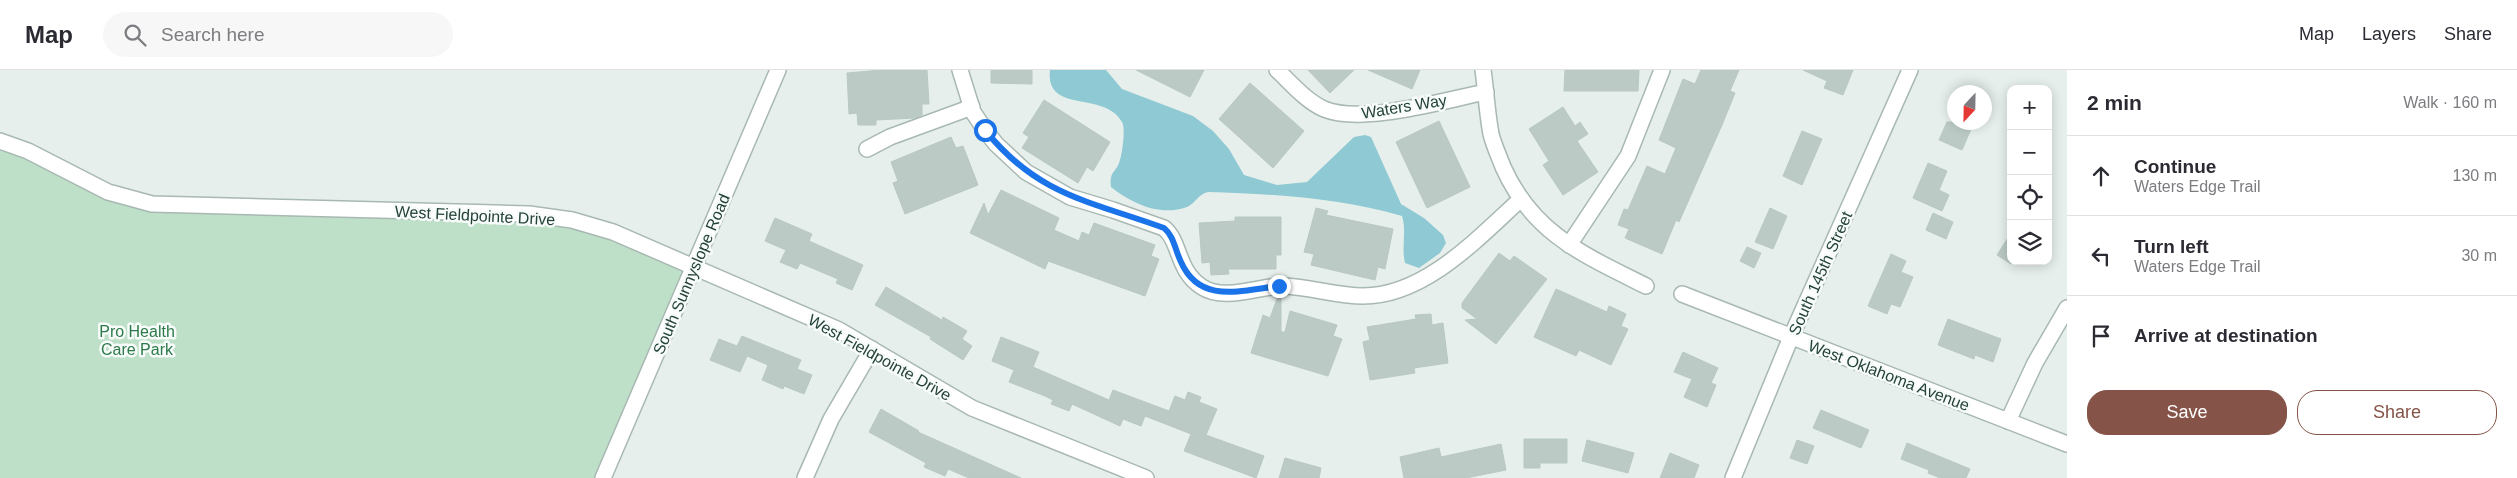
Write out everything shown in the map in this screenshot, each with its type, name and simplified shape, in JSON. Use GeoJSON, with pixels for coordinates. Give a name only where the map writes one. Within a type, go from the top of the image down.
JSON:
{"type":"FeatureCollection","features":[{"type":"Feature","properties":{"kind":"street","name":"South Sunnyslope Road"},"geometry":{"type":"LineString","coordinates":[[603,478],[778,70]]}},
{"type":"Feature","properties":{"kind":"street"},"geometry":{"type":"LineString","coordinates":[[960,70],[972,107],[996,144],[1041,182],[1070,197],[1164,228],[1170,233],[1181,264],[1193,280],[1210,291],[1223,292],[1279,286],[1306,287],[1362,296],[1382,294],[1413,286],[1435,272],[1521,199]]}},
{"type":"Feature","properties":{"kind":"street","name":"Waters Way"},"geometry":{"type":"LineString","coordinates":[[1277,70],[1313,102],[1338,113],[1361,114],[1405,108],[1486,92]]}},
{"type":"Feature","properties":{"kind":"street"},"geometry":{"type":"LineString","coordinates":[[1483,70],[1496,151],[1510,182],[1521,199],[1549,231],[1569,245],[1646,286]]}},
{"type":"Feature","properties":{"kind":"street"},"geometry":{"type":"LineString","coordinates":[[1569,245],[1628,156],[1662,70]]}},
{"type":"Feature","properties":{"kind":"street","name":"South 145th Street"},"geometry":{"type":"LineString","coordinates":[[1733,478],[1790,337],[1910,70]]}},
{"type":"Feature","properties":{"kind":"street"},"geometry":{"type":"LineString","coordinates":[[867,149],[890,136],[972,107]]}},
{"type":"Feature","properties":{"kind":"street","name":"West Fieldpointe Drive"},"geometry":{"type":"LineString","coordinates":[[0,142],[28,151],[108,192],[152,204],[529,214],[572,220],[612,232],[805,314],[839,330],[972,408],[1146,478]]}},
{"type":"Feature","properties":{"kind":"street","name":"West Oklahoma Avenue"},"geometry":{"type":"LineString","coordinates":[[1682,294],[2067,444]]}},
{"type":"Feature","properties":{"kind":"street"},"geometry":{"type":"LineString","coordinates":[[2008,421],[2035,363],[2067,308]]}},
{"type":"Feature","properties":{"kind":"street"},"geometry":{"type":"LineString","coordinates":[[805,478],[831,419],[872,349]]}},
{"type":"Feature","properties":{"kind":"green space","name":"Pro Health Care Park"},"geometry":{"type":"Polygon","coordinates":[[[0,142],[130,199],[572,220],[693,268],[603,478],[0,478],[0,142]]]}},
{"type":"Feature","properties":{"kind":"water"},"geometry":{"type":"Polygon","coordinates":[[[1050,70],[1106,70],[1122,89],[1193,116],[1213,131],[1229,149],[1244,175],[1277,185],[1307,182],[1354,137],[1365,135],[1371,137],[1401,204],[1424,218],[1443,235],[1446,243],[1440,253],[1419,268],[1405,263],[1402,216],[1378,210],[1306,198],[1208,192],[1201,195],[1187,207],[1177,210],[1146,207],[1111,187],[1112,175],[1119,163],[1122,149],[1124,130],[1122,122],[1114,112],[1066,98],[1057,93],[1051,84],[1050,70]]]}},
{"type":"Feature","properties":{"kind":"building"},"geometry":{"type":"Polygon","coordinates":[[[882,70],[927,70],[929,104],[922,104],[922,115],[915,118],[876,120],[876,125],[858,125],[857,113],[849,114],[847,73],[882,70]]]}},
{"type":"Feature","properties":{"kind":"building"},"geometry":{"type":"Polygon","coordinates":[[[991,70],[1032,70],[1032,84],[991,83],[991,70]]]}},
{"type":"Feature","properties":{"kind":"building"},"geometry":{"type":"Polygon","coordinates":[[[1136,70],[1204,70],[1190,97],[1136,70]]]}},
{"type":"Feature","properties":{"kind":"building"},"geometry":{"type":"Polygon","coordinates":[[[1308,70],[1354,70],[1330,93],[1308,70]]]}},
{"type":"Feature","properties":{"kind":"building"},"geometry":{"type":"Polygon","coordinates":[[[1368,70],[1420,70],[1412,89],[1368,70]]]}},
{"type":"Feature","properties":{"kind":"building"},"geometry":{"type":"Polygon","coordinates":[[[1565,70],[1639,70],[1638,91],[1564,91],[1565,70]]]}},
{"type":"Feature","properties":{"kind":"building"},"geometry":{"type":"Polygon","coordinates":[[[1701,70],[1739,70],[1730,91],[1735,93],[1679,222],[1676,220],[1662,254],[1625,238],[1629,229],[1618,225],[1624,209],[1628,210],[1647,166],[1665,174],[1676,148],[1659,140],[1683,79],[1695,84],[1701,70]]]}},
{"type":"Feature","properties":{"kind":"building"},"geometry":{"type":"Polygon","coordinates":[[[1803,70],[1853,70],[1843,95],[1824,88],[1827,81],[1803,70]]]}},
{"type":"Feature","properties":{"kind":"building"},"geometry":{"type":"Polygon","coordinates":[[[1250,83],[1304,131],[1273,168],[1219,119],[1250,83]]]}},
{"type":"Feature","properties":{"kind":"building"},"geometry":{"type":"Polygon","coordinates":[[[1044,100],[1110,142],[1093,171],[1087,167],[1078,183],[1022,148],[1029,137],[1023,133],[1044,100]]]}},
{"type":"Feature","properties":{"kind":"building"},"geometry":{"type":"Polygon","coordinates":[[[1563,107],[1575,126],[1580,122],[1588,134],[1577,141],[1598,172],[1563,195],[1543,165],[1549,161],[1529,129],[1563,107]]]}},
{"type":"Feature","properties":{"kind":"building"},"geometry":{"type":"Polygon","coordinates":[[[1439,121],[1470,187],[1427,208],[1396,142],[1439,121]]]}},
{"type":"Feature","properties":{"kind":"building"},"geometry":{"type":"Polygon","coordinates":[[[1947,122],[1947,130],[1971,130],[1962,150],[1939,140],[1947,122]]]}},
{"type":"Feature","properties":{"kind":"building"},"geometry":{"type":"Polygon","coordinates":[[[1802,131],[1822,139],[1802,185],[1783,176],[1802,131]]]}},
{"type":"Feature","properties":{"kind":"building"},"geometry":{"type":"Polygon","coordinates":[[[951,137],[956,148],[963,146],[978,185],[905,214],[893,183],[898,181],[891,162],[951,137]]]}},
{"type":"Feature","properties":{"kind":"building"},"geometry":{"type":"Polygon","coordinates":[[[1928,163],[1947,171],[1939,190],[1949,195],[1942,211],[1913,198],[1928,163]]]}},
{"type":"Feature","properties":{"kind":"building"},"geometry":{"type":"Polygon","coordinates":[[[1001,190],[1059,218],[1054,230],[1079,241],[1082,232],[1089,235],[1094,223],[1155,245],[1151,256],[1159,259],[1145,296],[1048,261],[1045,269],[970,233],[984,203],[988,215],[1001,190]]]}},
{"type":"Feature","properties":{"kind":"building"},"geometry":{"type":"Polygon","coordinates":[[[1316,208],[1328,211],[1326,215],[1393,229],[1385,269],[1378,267],[1375,280],[1311,265],[1314,254],[1304,252],[1316,208]]]}},
{"type":"Feature","properties":{"kind":"building"},"geometry":{"type":"Polygon","coordinates":[[[1770,208],[1787,216],[1773,249],[1755,242],[1770,208]]]}},
{"type":"Feature","properties":{"kind":"building"},"geometry":{"type":"Polygon","coordinates":[[[1933,213],[1953,222],[1946,239],[1926,230],[1933,213]]]}},
{"type":"Feature","properties":{"kind":"building"},"geometry":{"type":"Polygon","coordinates":[[[1235,217],[1281,217],[1281,255],[1276,255],[1276,269],[1228,269],[1229,274],[1211,275],[1210,262],[1202,263],[1199,223],[1235,221],[1235,217]]]}},
{"type":"Feature","properties":{"kind":"building"},"geometry":{"type":"Polygon","coordinates":[[[775,218],[812,234],[809,241],[863,265],[852,290],[836,283],[838,279],[800,263],[797,269],[780,262],[786,250],[765,241],[775,218]]]}},
{"type":"Feature","properties":{"kind":"building"},"geometry":{"type":"Polygon","coordinates":[[[2007,239],[2007,261],[1997,255],[2007,239]]]}},
{"type":"Feature","properties":{"kind":"building"},"geometry":{"type":"Polygon","coordinates":[[[1747,247],[1761,253],[1754,268],[1740,261],[1747,247]]]}},
{"type":"Feature","properties":{"kind":"building"},"geometry":{"type":"Polygon","coordinates":[[[1499,253],[1510,261],[1514,256],[1547,279],[1496,344],[1465,320],[1477,319],[1462,308],[1462,303],[1499,253]]]}},
{"type":"Feature","properties":{"kind":"building"},"geometry":{"type":"Polygon","coordinates":[[[1891,254],[1906,261],[1901,272],[1913,277],[1900,307],[1891,304],[1887,314],[1868,306],[1891,254]]]}},
{"type":"Feature","properties":{"kind":"building"},"geometry":{"type":"Polygon","coordinates":[[[886,287],[942,320],[943,317],[967,331],[962,339],[972,346],[963,360],[930,339],[931,337],[875,305],[886,287]]]}},
{"type":"Feature","properties":{"kind":"building"},"geometry":{"type":"Polygon","coordinates":[[[1556,289],[1607,312],[1609,306],[1626,314],[1621,326],[1628,329],[1611,365],[1579,350],[1576,356],[1534,337],[1556,289]]]}},
{"type":"Feature","properties":{"kind":"building"},"geometry":{"type":"Polygon","coordinates":[[[1281,295],[1281,332],[1285,332],[1290,311],[1337,325],[1333,336],[1342,339],[1328,376],[1251,353],[1263,315],[1270,318],[1278,296],[1281,295]]]}},
{"type":"Feature","properties":{"kind":"building"},"geometry":{"type":"Polygon","coordinates":[[[1431,314],[1432,325],[1443,323],[1448,363],[1414,368],[1415,373],[1370,380],[1363,342],[1370,340],[1367,327],[1416,319],[1415,315],[1431,314]]]}},
{"type":"Feature","properties":{"kind":"building"},"geometry":{"type":"Polygon","coordinates":[[[1948,319],[2001,339],[1993,362],[1975,355],[1974,359],[1938,345],[1948,319]]]}},
{"type":"Feature","properties":{"kind":"building"},"geometry":{"type":"Polygon","coordinates":[[[742,336],[801,360],[797,369],[812,375],[804,394],[784,386],[783,389],[762,380],[768,365],[747,356],[740,372],[710,360],[719,339],[737,346],[742,336]]]}},
{"type":"Feature","properties":{"kind":"building"},"geometry":{"type":"Polygon","coordinates":[[[1001,337],[1039,352],[1033,367],[1109,400],[1113,390],[1169,411],[1175,396],[1185,400],[1188,392],[1201,397],[1199,402],[1217,409],[1206,435],[1264,456],[1256,478],[1184,451],[1191,434],[1145,416],[1141,426],[1123,419],[1120,426],[1072,404],[1069,411],[1051,404],[1053,400],[1009,382],[1014,370],[992,361],[1001,337]]]}},
{"type":"Feature","properties":{"kind":"building"},"geometry":{"type":"Polygon","coordinates":[[[1683,352],[1718,368],[1711,383],[1716,385],[1707,407],[1684,397],[1692,379],[1674,372],[1683,352]]]}},
{"type":"Feature","properties":{"kind":"building"},"geometry":{"type":"Polygon","coordinates":[[[881,409],[918,432],[1021,478],[969,478],[948,469],[945,476],[924,467],[926,463],[869,432],[881,409]]]}},
{"type":"Feature","properties":{"kind":"building"},"geometry":{"type":"Polygon","coordinates":[[[1821,410],[1869,430],[1861,448],[1813,428],[1821,410]]]}},
{"type":"Feature","properties":{"kind":"building"},"geometry":{"type":"Polygon","coordinates":[[[1524,439],[1567,439],[1567,463],[1540,463],[1540,468],[1524,468],[1524,439]]]}},
{"type":"Feature","properties":{"kind":"building"},"geometry":{"type":"Polygon","coordinates":[[[1587,440],[1634,453],[1628,473],[1582,461],[1587,440]]]}},
{"type":"Feature","properties":{"kind":"building"},"geometry":{"type":"Polygon","coordinates":[[[1797,440],[1814,446],[1807,464],[1790,458],[1797,440]]]}},
{"type":"Feature","properties":{"kind":"building"},"geometry":{"type":"Polygon","coordinates":[[[1907,443],[1970,469],[1966,478],[1940,478],[1928,473],[1929,470],[1901,459],[1907,443]]]}},
{"type":"Feature","properties":{"kind":"building"},"geometry":{"type":"Polygon","coordinates":[[[1501,444],[1506,470],[1466,478],[1404,478],[1400,457],[1439,448],[1441,457],[1501,444]]]}},
{"type":"Feature","properties":{"kind":"building"},"geometry":{"type":"Polygon","coordinates":[[[1670,453],[1699,465],[1694,478],[1660,478],[1670,453]]]}},
{"type":"Feature","properties":{"kind":"building"},"geometry":{"type":"Polygon","coordinates":[[[1285,458],[1321,468],[1319,478],[1279,478],[1285,458]]]}},
{"type":"Feature","properties":{"kind":"route"},"geometry":{"type":"LineString","coordinates":[[985,130],[996,144],[1026,172],[1041,182],[1070,197],[1164,228],[1170,233],[1181,264],[1193,280],[1203,288],[1210,291],[1223,292],[1279,286]]}}]}
